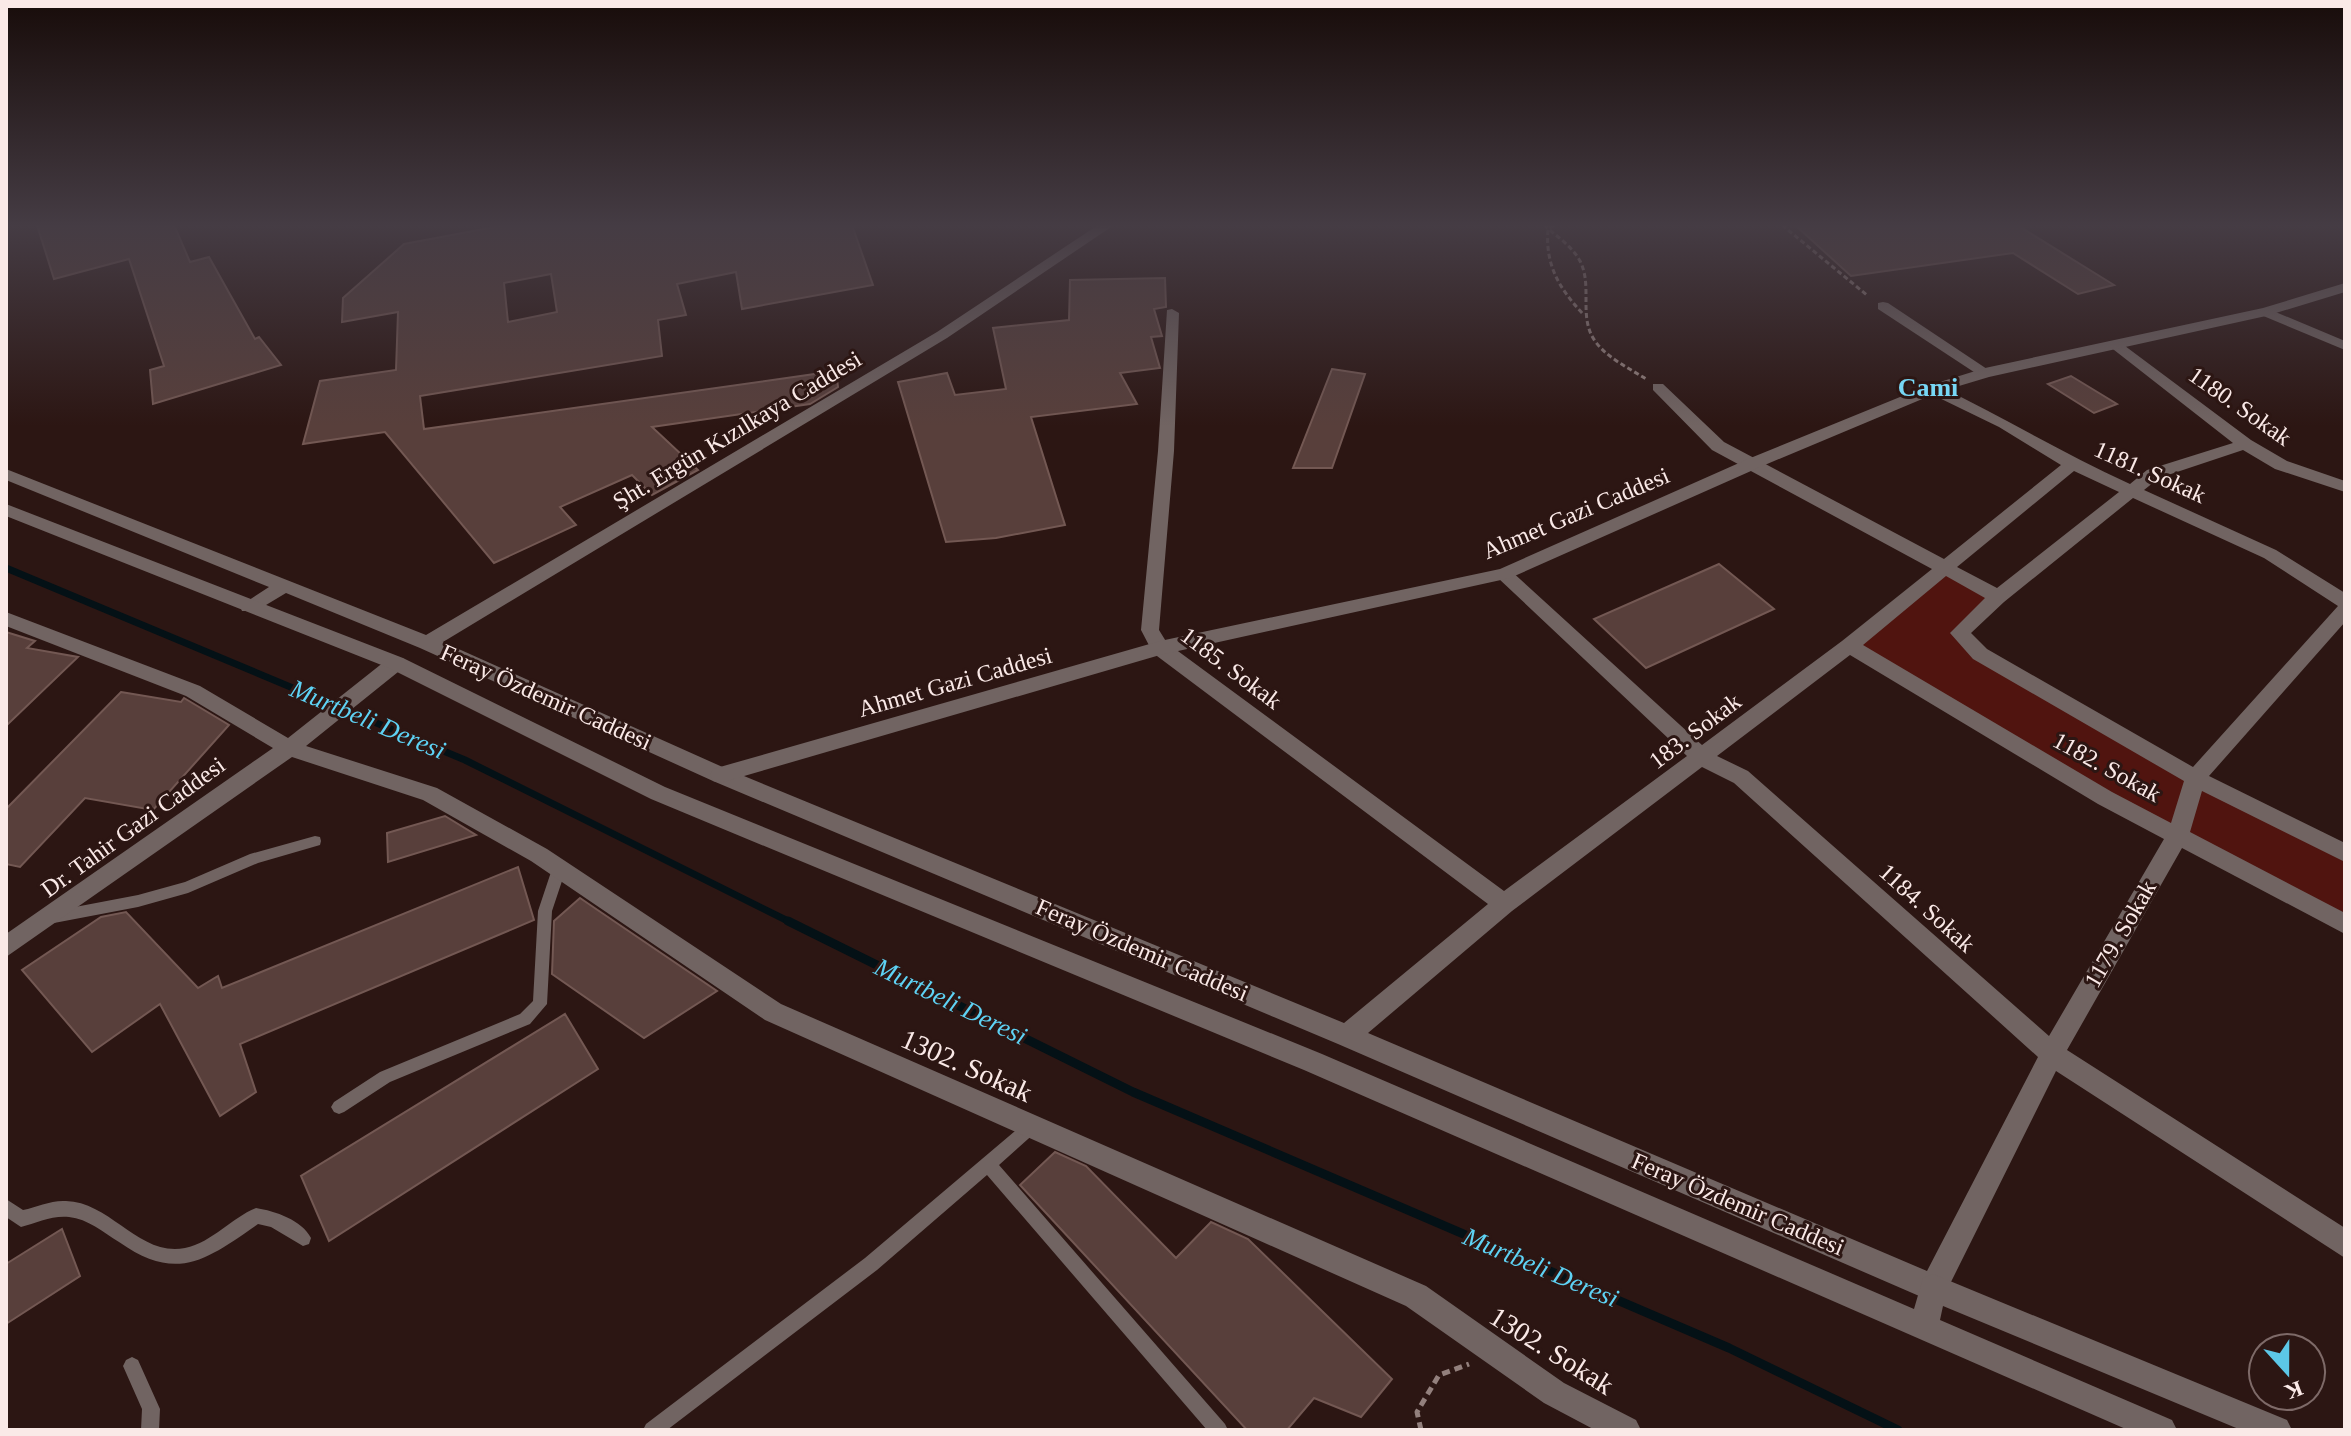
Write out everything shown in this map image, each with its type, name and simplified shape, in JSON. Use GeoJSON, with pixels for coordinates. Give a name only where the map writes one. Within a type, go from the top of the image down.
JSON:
{"type":"FeatureCollection","features":[{"type":"Feature","properties":{"kind":"street","name":"Şht. Ergün Kızılkaya Caddesi"},"geometry":{"type":"LineString","coordinates":[[427,643],[942,335],[1007,292]]}},
{"type":"Feature","properties":{"kind":"street","name":"Ahmet Gazi Caddesi"},"geometry":{"type":"LineString","coordinates":[[720,775],[1160,648],[1504,574],[1754,463],[1933,389],[1985,373],[2266,312],[2329,292]]}},
{"type":"Feature","properties":{"kind":"street"},"geometry":{"type":"LineString","coordinates":[[1883,306],[1985,373]]}},
{"type":"Feature","properties":{"kind":"street"},"geometry":{"type":"LineString","coordinates":[[2266,312],[2345,346]]}},
{"type":"Feature","properties":{"kind":"street","name":"1185. Sokak"},"geometry":{"type":"LineString","coordinates":[[1172,313],[1166,451],[1150,630],[1160,648],[1504,904]]}},
{"type":"Feature","properties":{"kind":"street","name":"1180. Sokak"},"geometry":{"type":"LineString","coordinates":[[2116,346],[2245,444],[2281,465],[2345,487]]}},
{"type":"Feature","properties":{"kind":"street"},"geometry":{"type":"LineString","coordinates":[[1658,387],[1718,446],[1998,597]]}},
{"type":"Feature","properties":{"kind":"street","name":"1181. Sokak"},"geometry":{"type":"LineString","coordinates":[[1933,389],[2005,424],[2072,464],[2270,554],[2345,602]]}},
{"type":"Feature","properties":{"kind":"street"},"geometry":{"type":"LineString","coordinates":[[2245,444],[2153,474],[1998,597],[1959,633],[1980,654],[2195,778],[2345,853]]}},
{"type":"Feature","properties":{"kind":"street","name":"183. Sokak"},"geometry":{"type":"LineString","coordinates":[[1347,1036],[1504,904],[1849,646],[2072,464]]}},
{"type":"Feature","properties":{"kind":"street","name":"Feray Özdemir Caddesi"},"geometry":{"type":"LineString","coordinates":[[6,474],[427,643],[720,775],[1347,1036],[1933,1288],[2277,1430]]}},
{"type":"Feature","properties":{"kind":"street"},"geometry":{"type":"LineString","coordinates":[[6,510],[396,663],[658,793],[1313,1062],[2162,1430]]}},
{"type":"Feature","properties":{"kind":"street","name":"1184. Sokak"},"geometry":{"type":"LineString","coordinates":[[1504,574],[1703,758],[1741,777],[2052,1054],[2345,1244]]}},
{"type":"Feature","properties":{"kind":"street"},"geometry":{"type":"LineString","coordinates":[[249,606],[284,586]]}},
{"type":"Feature","properties":{"kind":"street","name":"1179. Sokak"},"geometry":{"type":"LineString","coordinates":[[1924,1327],[1933,1288],[2052,1054],[2178,835],[2195,778],[2345,610]]}},
{"type":"Feature","properties":{"kind":"street","name":"1302. Sokak"},"geometry":{"type":"LineString","coordinates":[[6,619],[193,691],[289,748],[430,794],[559,869],[773,1012],[1416,1296],[1554,1393],[1626,1430]]}},
{"type":"Feature","properties":{"kind":"street","name":"1182. Sokak"},"geometry":{"type":"LineString","coordinates":[[1849,646],[2105,798],[2345,924]]}},
{"type":"Feature","properties":{"kind":"street","name":"Dr. Tahir Gazi Caddesi"},"geometry":{"type":"LineString","coordinates":[[6,947],[289,748],[396,663]]}},
{"type":"Feature","properties":{"kind":"lane"},"geometry":{"type":"LineString","coordinates":[[6,933],[52,917],[138,901],[175,890],[255,858],[315,841]]}},
{"type":"Feature","properties":{"kind":"lane"},"geometry":{"type":"LineString","coordinates":[[339,1107],[385,1077],[525,1019],[540,1004],[545,911],[559,869]]}},
{"type":"Feature","properties":{"kind":"lane"},"geometry":{"type":"LineString","coordinates":[[652,1430],[871,1264],[1032,1126]]}},
{"type":"Feature","properties":{"kind":"lane"},"geometry":{"type":"LineString","coordinates":[[989,1165],[1219,1430]]}},
{"type":"Feature","properties":{"kind":"lane"},"geometry":{"type":"LineString","coordinates":[[6,1207],[21,1219],[68,1209],[119,1230],[139,1249],[176,1258],[208,1247],[256,1216],[274,1219],[303,1238]]}},
{"type":"Feature","properties":{"kind":"lane"},"geometry":{"type":"LineString","coordinates":[[132,1366],[151,1409],[150,1430]]}},
{"type":"Feature","properties":{"kind":"path"},"geometry":{"type":"LineString","coordinates":[[1562,292],[1583,314],[1595,341],[1616,360],[1658,387]]}},
{"type":"Feature","properties":{"kind":"path"},"geometry":{"type":"LineString","coordinates":[[1583,314],[1585,292]]}},
{"type":"Feature","properties":{"kind":"path"},"geometry":{"type":"LineString","coordinates":[[1864,292],[1883,306]]}},
{"type":"Feature","properties":{"kind":"path"},"geometry":{"type":"LineString","coordinates":[[1421,1430],[1417,1412],[1439,1375],[1498,1353]]}},
{"type":"Feature","properties":{"kind":"shaded area"},"geometry":{"type":"Polygon","coordinates":[[[1943,567],[1998,597],[1959,633],[1965,642],[2345,853],[2345,924],[1849,646],[1943,567]]]}},
{"type":"Feature","properties":{"kind":"building"},"geometry":{"type":"Polygon","coordinates":[[[140,292],[229,292],[255,339],[259,337],[281,365],[153,404],[150,370],[164,366],[140,292]]]}},
{"type":"Feature","properties":{"kind":"building"},"geometry":{"type":"Polygon","coordinates":[[[350,292],[505,292],[508,322],[557,312],[554,292],[679,292],[686,315],[658,320],[662,356],[420,396],[424,429],[836,371],[838,387],[810,404],[652,427],[698,470],[652,495],[632,475],[560,507],[576,525],[494,563],[385,432],[303,444],[320,381],[396,370],[398,312],[342,322],[343,298],[350,292]]]}},
{"type":"Feature","properties":{"kind":"building"},"geometry":{"type":"Polygon","coordinates":[[[739,292],[835,292],[742,309],[739,292]]]}},
{"type":"Feature","properties":{"kind":"building"},"geometry":{"type":"Polygon","coordinates":[[[1070,292],[1165,292],[1166,307],[1154,309],[1162,336],[1151,337],[1160,368],[1120,373],[1137,404],[1031,417],[1065,525],[996,538],[946,542],[898,382],[947,373],[955,395],[1006,389],[993,328],[1069,320],[1070,292]]]}},
{"type":"Feature","properties":{"kind":"building"},"geometry":{"type":"Polygon","coordinates":[[[1332,369],[1365,374],[1332,468],[1293,468],[1332,369]]]}},
{"type":"Feature","properties":{"kind":"building"},"geometry":{"type":"Polygon","coordinates":[[[2071,376],[2117,404],[2094,413],[2048,384],[2071,376]]]}},
{"type":"Feature","properties":{"kind":"building"},"geometry":{"type":"Polygon","coordinates":[[[1719,564],[1774,609],[1646,668],[1594,619],[1719,564]]]}},
{"type":"Feature","properties":{"kind":"building"},"geometry":{"type":"Polygon","coordinates":[[[6,632],[35,641],[27,648],[78,657],[6,726],[6,632]]]}},
{"type":"Feature","properties":{"kind":"building"},"geometry":{"type":"Polygon","coordinates":[[[121,692],[181,702],[184,698],[229,725],[153,810],[85,798],[20,867],[6,864],[6,809],[121,692]]]}},
{"type":"Feature","properties":{"kind":"building"},"geometry":{"type":"Polygon","coordinates":[[[445,816],[476,835],[388,862],[387,833],[445,816]]]}},
{"type":"Feature","properties":{"kind":"building"},"geometry":{"type":"Polygon","coordinates":[[[518,867],[534,920],[240,1044],[256,1092],[220,1116],[160,1004],[92,1052],[22,970],[101,917],[126,912],[198,988],[218,976],[222,988],[518,867]]]}},
{"type":"Feature","properties":{"kind":"building"},"geometry":{"type":"Polygon","coordinates":[[[580,898],[717,991],[644,1038],[552,974],[554,921],[580,898]]]}},
{"type":"Feature","properties":{"kind":"building"},"geometry":{"type":"Polygon","coordinates":[[[565,1014],[598,1069],[329,1241],[301,1176],[565,1014]]]}},
{"type":"Feature","properties":{"kind":"building"},"geometry":{"type":"Polygon","coordinates":[[[1055,1152],[1086,1166],[1176,1258],[1211,1222],[1248,1239],[1392,1379],[1361,1417],[1314,1398],[1287,1430],[1247,1430],[1020,1185],[1055,1152]]]}},
{"type":"Feature","properties":{"kind":"building"},"geometry":{"type":"Polygon","coordinates":[[[62,1229],[80,1276],[6,1324],[6,1264],[62,1229]]]}},
{"type":"Feature","properties":{"kind":"waterway","name":"Murtbeli Deresi"},"geometry":{"type":"LineString","coordinates":[[6,568],[465,760],[792,923]]}},
{"type":"Feature","properties":{"kind":"waterway","name":"Murtbeli Deresi"},"geometry":{"type":"LineString","coordinates":[[788,921],[1133,1092],[1729,1348],[1898,1430]]}},
{"type":"Feature","properties":{"kind":"district","name":"Cami"},"geometry":{"type":"Point","coordinates":[1928,387]}}]}
